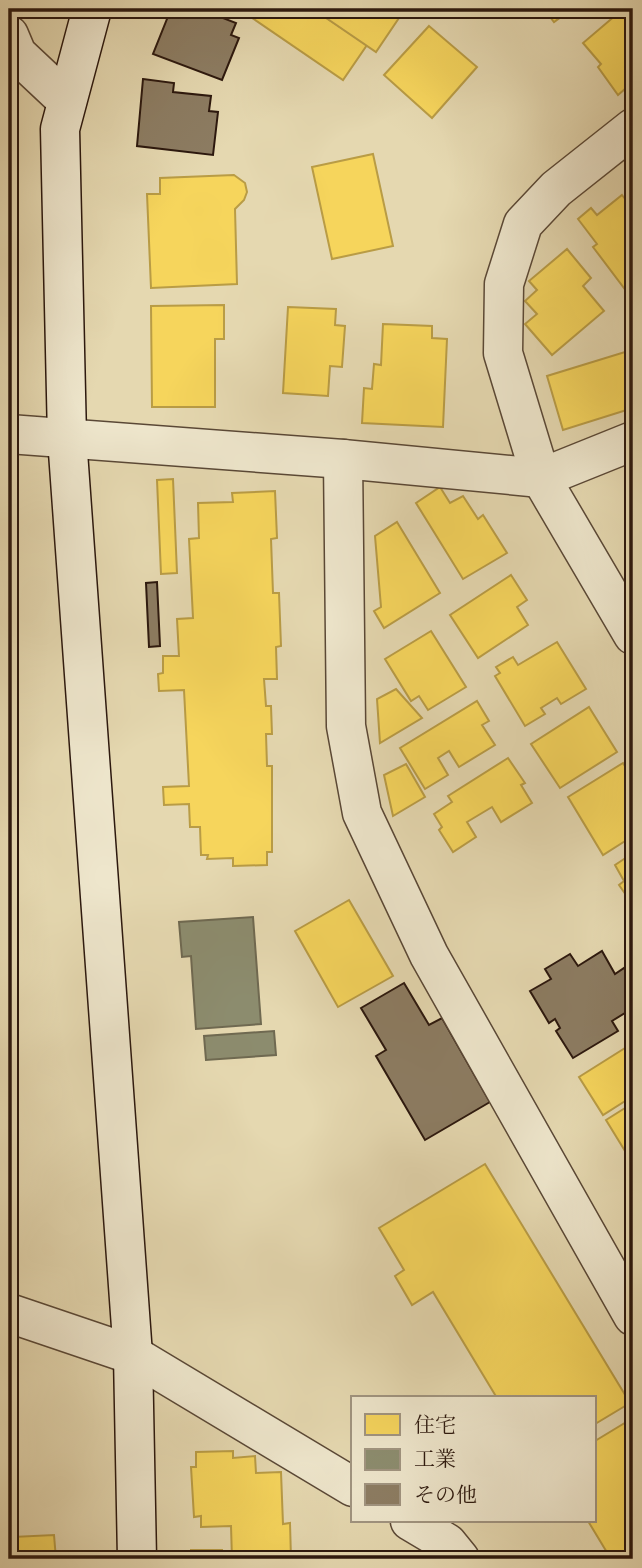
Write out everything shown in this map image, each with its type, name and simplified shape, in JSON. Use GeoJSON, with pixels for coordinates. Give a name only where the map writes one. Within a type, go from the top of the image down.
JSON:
{"type":"FeatureCollection","features":[{"type":"Feature","properties":{"kind":"street"},"geometry":{"type":"LineString","coordinates":[[92,9],[60,129],[67,438],[133,1354],[137,1559]]}},
{"type":"Feature","properties":{"kind":"street"},"geometry":{"type":"LineString","coordinates":[[9,35],[16,54],[67,101]]}},
{"type":"Feature","properties":{"kind":"street"},"geometry":{"type":"LineString","coordinates":[[633,128],[556,189],[523,225],[504,284],[503,354],[541,478],[633,635]]}},
{"type":"Feature","properties":{"kind":"street"},"geometry":{"type":"LineString","coordinates":[[9,435],[343,459],[541,478],[633,441]]}},
{"type":"Feature","properties":{"kind":"street"},"geometry":{"type":"LineString","coordinates":[[343,459],[346,726],[362,813],[429,955],[633,1316]]}},
{"type":"Feature","properties":{"kind":"street"},"geometry":{"type":"LineString","coordinates":[[9,1313],[133,1354],[351,1486]]}},
{"type":"Feature","properties":{"kind":"street"},"geometry":{"type":"LineString","coordinates":[[412,1522],[447,1543],[460,1559]]}},
{"type":"Feature","properties":{"kind":"building: 住宅"},"geometry":{"type":"Polygon","coordinates":[[[239,9],[313,9],[367,45],[343,80],[239,9]]]}},
{"type":"Feature","properties":{"kind":"building: 住宅"},"geometry":{"type":"Polygon","coordinates":[[[313,9],[405,9],[376,52],[313,9]]]}},
{"type":"Feature","properties":{"kind":"building: 住宅"},"geometry":{"type":"Polygon","coordinates":[[[544,9],[572,9],[554,22],[544,9]]]}},
{"type":"Feature","properties":{"kind":"building: 住宅"},"geometry":{"type":"Polygon","coordinates":[[[623,9],[633,9],[633,82],[618,95],[598,67],[601,64],[583,43],[623,9]]]}},
{"type":"Feature","properties":{"kind":"building: 住宅"},"geometry":{"type":"Polygon","coordinates":[[[429,26],[477,67],[432,118],[384,75],[429,26]]]}},
{"type":"Feature","properties":{"kind":"building: 住宅"},"geometry":{"type":"Polygon","coordinates":[[[373,154],[393,246],[332,259],[312,167],[373,154]]]}},
{"type":"Feature","properties":{"kind":"building: 住宅"},"geometry":{"type":"Polygon","coordinates":[[[234,175],[245,183],[247,192],[244,200],[235,209],[237,284],[151,288],[147,194],[160,194],[160,178],[234,175]]]}},
{"type":"Feature","properties":{"kind":"building: 住宅"},"geometry":{"type":"Polygon","coordinates":[[[622,195],[633,209],[633,287],[627,292],[593,247],[597,244],[578,219],[591,208],[597,215],[622,195]]]}},
{"type":"Feature","properties":{"kind":"building: 住宅"},"geometry":{"type":"Polygon","coordinates":[[[567,249],[591,278],[583,286],[604,311],[552,355],[525,324],[537,314],[525,301],[537,290],[529,281],[567,249]]]}},
{"type":"Feature","properties":{"kind":"building: 住宅"},"geometry":{"type":"Polygon","coordinates":[[[224,305],[224,339],[215,339],[215,407],[152,407],[151,306],[224,305]]]}},
{"type":"Feature","properties":{"kind":"building: 住宅"},"geometry":{"type":"Polygon","coordinates":[[[288,307],[336,309],[335,325],[345,326],[342,367],[330,366],[328,396],[283,393],[288,307]]]}},
{"type":"Feature","properties":{"kind":"building: 住宅"},"geometry":{"type":"Polygon","coordinates":[[[383,324],[432,326],[432,338],[447,339],[443,427],[362,423],[364,388],[372,389],[374,364],[381,365],[383,324]]]}},
{"type":"Feature","properties":{"kind":"building: 住宅"},"geometry":{"type":"Polygon","coordinates":[[[625,352],[633,379],[633,408],[563,430],[547,376],[625,352]]]}},
{"type":"Feature","properties":{"kind":"building: 住宅"},"geometry":{"type":"Polygon","coordinates":[[[173,479],[177,573],[161,574],[157,480],[173,479]]]}},
{"type":"Feature","properties":{"kind":"building: 住宅"},"geometry":{"type":"Polygon","coordinates":[[[440,487],[450,503],[463,496],[478,519],[483,515],[507,553],[463,579],[416,503],[440,487]]]}},
{"type":"Feature","properties":{"kind":"building: 住宅"},"geometry":{"type":"Polygon","coordinates":[[[275,491],[277,538],[271,539],[273,593],[279,593],[281,646],[276,647],[277,679],[264,679],[266,706],[271,706],[272,734],[266,734],[267,766],[272,766],[272,852],[267,852],[267,865],[233,866],[233,858],[207,859],[208,855],[201,855],[200,827],[190,827],[189,804],[164,805],[163,787],[189,786],[184,690],[159,691],[158,674],[163,673],[163,656],[179,656],[177,619],[193,618],[189,539],[199,538],[198,503],[233,502],[232,493],[275,491]]]}},
{"type":"Feature","properties":{"kind":"building: 住宅"},"geometry":{"type":"Polygon","coordinates":[[[397,522],[440,593],[384,628],[374,611],[381,607],[375,536],[397,522]]]}},
{"type":"Feature","properties":{"kind":"building: 住宅"},"geometry":{"type":"Polygon","coordinates":[[[511,575],[527,600],[517,607],[528,625],[478,658],[450,615],[511,575]]]}},
{"type":"Feature","properties":{"kind":"building: 住宅"},"geometry":{"type":"Polygon","coordinates":[[[431,631],[466,687],[428,710],[419,696],[411,701],[385,659],[431,631]]]}},
{"type":"Feature","properties":{"kind":"building: 住宅"},"geometry":{"type":"Polygon","coordinates":[[[557,642],[586,689],[561,704],[557,698],[541,708],[545,714],[525,726],[495,676],[500,673],[496,667],[513,657],[518,665],[557,642]]]}},
{"type":"Feature","properties":{"kind":"building: 住宅"},"geometry":{"type":"Polygon","coordinates":[[[396,689],[422,718],[380,743],[377,699],[396,689]]]}},
{"type":"Feature","properties":{"kind":"building: 住宅"},"geometry":{"type":"Polygon","coordinates":[[[477,701],[489,721],[482,725],[495,745],[459,767],[449,751],[438,758],[448,775],[425,789],[400,748],[477,701]]]}},
{"type":"Feature","properties":{"kind":"building: 住宅"},"geometry":{"type":"Polygon","coordinates":[[[589,707],[617,752],[560,788],[531,744],[589,707]]]}},
{"type":"Feature","properties":{"kind":"building: 住宅"},"geometry":{"type":"Polygon","coordinates":[[[508,758],[525,783],[521,785],[532,803],[501,822],[492,807],[467,822],[476,837],[453,852],[439,830],[442,827],[434,814],[452,802],[448,796],[508,758]]]}},
{"type":"Feature","properties":{"kind":"building: 住宅"},"geometry":{"type":"Polygon","coordinates":[[[623,763],[633,779],[633,836],[603,855],[568,797],[623,763]]]}},
{"type":"Feature","properties":{"kind":"building: 住宅"},"geometry":{"type":"Polygon","coordinates":[[[406,764],[425,797],[393,816],[384,775],[406,764]]]}},
{"type":"Feature","properties":{"kind":"building: 住宅"},"geometry":{"type":"Polygon","coordinates":[[[633,853],[633,905],[619,885],[624,881],[615,865],[633,853]]]}},
{"type":"Feature","properties":{"kind":"building: 住宅"},"geometry":{"type":"Polygon","coordinates":[[[349,900],[393,976],[338,1007],[295,931],[349,900]]]}},
{"type":"Feature","properties":{"kind":"building: 住宅"},"geometry":{"type":"Polygon","coordinates":[[[633,1043],[633,1096],[603,1115],[579,1077],[633,1043]]]}},
{"type":"Feature","properties":{"kind":"building: 住宅"},"geometry":{"type":"Polygon","coordinates":[[[633,1103],[633,1164],[606,1120],[633,1103]]]}},
{"type":"Feature","properties":{"kind":"building: 住宅"},"geometry":{"type":"Polygon","coordinates":[[[485,1164],[630,1403],[596,1423],[596,1396],[496,1396],[433,1292],[412,1305],[395,1276],[404,1270],[379,1228],[485,1164]]]}},
{"type":"Feature","properties":{"kind":"building: 住宅"},"geometry":{"type":"Polygon","coordinates":[[[633,1202],[633,1218],[626,1206],[633,1202]]]}},
{"type":"Feature","properties":{"kind":"building: 住宅"},"geometry":{"type":"Polygon","coordinates":[[[633,1418],[633,1559],[611,1559],[589,1522],[596,1522],[596,1440],[633,1418]]]}},
{"type":"Feature","properties":{"kind":"building: 住宅"},"geometry":{"type":"Polygon","coordinates":[[[233,1451],[233,1458],[255,1456],[256,1473],[281,1472],[283,1524],[290,1523],[291,1559],[232,1559],[231,1526],[201,1527],[201,1516],[194,1517],[191,1467],[196,1467],[196,1452],[233,1451]]]}},
{"type":"Feature","properties":{"kind":"building: 住宅"},"geometry":{"type":"Polygon","coordinates":[[[9,1520],[12,1520],[13,1537],[54,1535],[56,1559],[9,1559],[9,1520]]]}},
{"type":"Feature","properties":{"kind":"building: 住宅"},"geometry":{"type":"Polygon","coordinates":[[[191,1550],[222,1550],[222,1559],[191,1559],[191,1550]]]}},
{"type":"Feature","properties":{"kind":"building: 住宅"},"geometry":{"type":"Polygon","coordinates":[[[370,1556],[395,1559],[369,1559],[370,1556]]]}},
{"type":"Feature","properties":{"kind":"building: 工業"},"geometry":{"type":"Polygon","coordinates":[[[253,917],[261,1024],[196,1029],[191,956],[182,957],[179,922],[253,917]]]}},
{"type":"Feature","properties":{"kind":"building: 工業"},"geometry":{"type":"Polygon","coordinates":[[[274,1031],[276,1055],[206,1060],[204,1036],[274,1031]]]}},
{"type":"Feature","properties":{"kind":"building: その他"},"geometry":{"type":"Polygon","coordinates":[[[171,9],[200,9],[236,23],[231,35],[239,38],[222,80],[153,54],[171,9]]]}},
{"type":"Feature","properties":{"kind":"building: その他"},"geometry":{"type":"Polygon","coordinates":[[[143,79],[174,83],[173,92],[211,96],[209,111],[218,112],[213,155],[137,146],[143,79]]]}},
{"type":"Feature","properties":{"kind":"building: その他"},"geometry":{"type":"Polygon","coordinates":[[[157,582],[160,646],[149,647],[146,583],[157,582]]]}},
{"type":"Feature","properties":{"kind":"building: その他"},"geometry":{"type":"Polygon","coordinates":[[[602,951],[615,974],[624,968],[633,983],[633,1008],[612,1021],[618,1031],[573,1058],[556,1031],[560,1028],[555,1019],[549,1023],[530,991],[551,979],[545,969],[570,954],[578,966],[602,951]]]}},
{"type":"Feature","properties":{"kind":"building: その他"},"geometry":{"type":"Polygon","coordinates":[[[404,983],[429,1025],[442,1018],[490,1102],[425,1140],[376,1056],[386,1050],[361,1008],[404,983]]]}}]}
